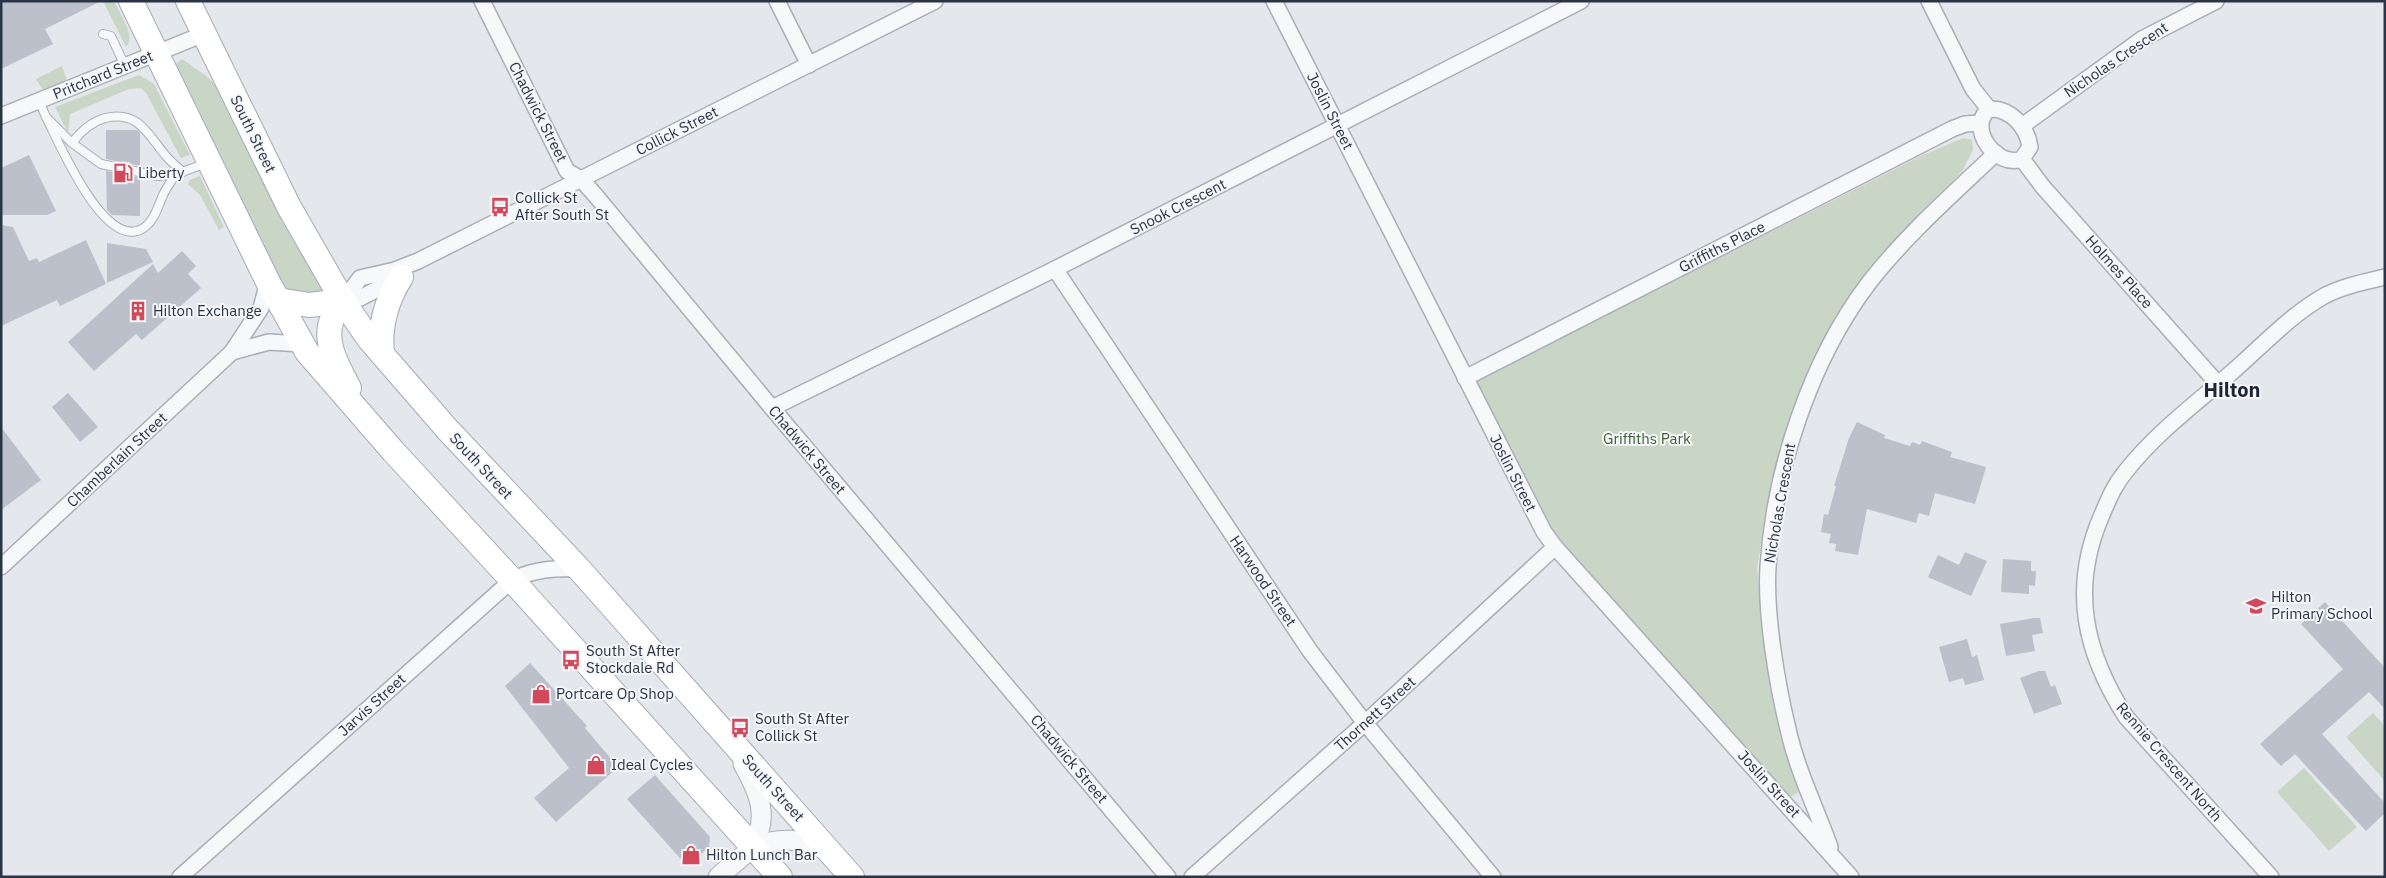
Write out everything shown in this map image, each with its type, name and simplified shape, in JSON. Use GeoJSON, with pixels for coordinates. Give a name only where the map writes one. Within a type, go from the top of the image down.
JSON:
{"type":"FeatureCollection","features":[{"type":"Feature","properties":{"kind":"main road"},"geometry":{"type":"LineString","coordinates":[[131,1],[209,162],[301,344],[362,415],[780,877]]}},
{"type":"Feature","properties":{"kind":"main road","name":"South Street"},"geometry":{"type":"LineString","coordinates":[[188,1],[289,207],[343,301],[382,354],[447,429],[579,569],[852,877]]}},
{"type":"Feature","properties":{"kind":"main road"},"geometry":{"type":"LineString","coordinates":[[382,354],[380,339],[383,319],[392,291],[401,277]]}},
{"type":"Feature","properties":{"kind":"main road"},"geometry":{"type":"LineString","coordinates":[[273,291],[309,305],[343,301]]}},
{"type":"Feature","properties":{"kind":"main road"},"geometry":{"type":"LineString","coordinates":[[343,301],[331,321],[329,337],[333,355],[362,415]]}},
{"type":"Feature","properties":{"kind":"street","name":"Chadwick Street"},"geometry":{"type":"LineString","coordinates":[[482,1],[567,171],[580,179],[1168,877]]}},
{"type":"Feature","properties":{"kind":"street"},"geometry":{"type":"LineString","coordinates":[[777,1],[809,65]]}},
{"type":"Feature","properties":{"kind":"street","name":"Collick Street"},"geometry":{"type":"LineString","coordinates":[[343,301],[360,278],[395,270],[418,261],[935,1]]}},
{"type":"Feature","properties":{"kind":"street","name":"Joslin Street"},"geometry":{"type":"LineString","coordinates":[[1274,1],[1535,518],[1555,547],[1851,877]]}},
{"type":"Feature","properties":{"kind":"street","name":"Snook Crescent"},"geometry":{"type":"LineString","coordinates":[[772,408],[1055,269],[1581,1]]}},
{"type":"Feature","properties":{"kind":"street"},"geometry":{"type":"LineString","coordinates":[[1929,1],[1973,89],[1989,110],[2005,112],[2013,116],[2026,132],[2030,147],[2022,158],[2006,160],[1996,153],[1982,135],[1980,123],[1982,117],[1989,110]]}},
{"type":"Feature","properties":{"kind":"street","name":"Nicholas Crescent"},"geometry":{"type":"LineString","coordinates":[[2022,126],[2142,39],[2216,1]]}},
{"type":"Feature","properties":{"kind":"street","name":"Pritchard Street"},"geometry":{"type":"LineString","coordinates":[[1,116],[204,34]]}},
{"type":"Feature","properties":{"kind":"street","name":"Griffiths Place"},"geometry":{"type":"LineString","coordinates":[[1465,378],[1952,129],[1965,124],[1980,123]]}},
{"type":"Feature","properties":{"kind":"street","name":"Nicholas Crescent"},"geometry":{"type":"LineString","coordinates":[[1833,855],[1788,730],[1772,632],[1768,568],[1776,509],[1788,446],[1816,378],[1852,306],[1884,264],[1996,153]]}},
{"type":"Feature","properties":{"kind":"street","name":"Holmes Place"},"geometry":{"type":"LineString","coordinates":[[2022,158],[2044,187],[2218,384]]}},
{"type":"Feature","properties":{"kind":"street","name":"Collick Street"},"geometry":{"type":"LineString","coordinates":[[343,301],[360,298],[401,277],[418,261]]}},
{"type":"Feature","properties":{"kind":"street","name":"Harwood Street"},"geometry":{"type":"LineString","coordinates":[[1055,269],[1310,651],[1365,723],[1493,877]]}},
{"type":"Feature","properties":{"kind":"street","name":"Rennie Crescent North"},"geometry":{"type":"LineString","coordinates":[[2263,874],[2126,717],[2108,688],[2098,666],[2085,612],[2086,560],[2090,541],[2112,491],[2143,451],[2309,306],[2342,288],[2385,277]]}},
{"type":"Feature","properties":{"kind":"street","name":"Chamberlain Street"},"geometry":{"type":"LineString","coordinates":[[1,567],[232,352],[273,291]]}},
{"type":"Feature","properties":{"kind":"street","name":"Chamberlain Street"},"geometry":{"type":"LineString","coordinates":[[232,352],[269,342],[301,344]]}},
{"type":"Feature","properties":{"kind":"street","name":"Thornett Street"},"geometry":{"type":"LineString","coordinates":[[1192,877],[1365,723],[1555,547]]}},
{"type":"Feature","properties":{"kind":"street","name":"Jarvis Street"},"geometry":{"type":"LineString","coordinates":[[180,877],[512,580],[538,570],[557,568],[579,569]]}},
{"type":"Feature","properties":{"kind":"street"},"geometry":{"type":"LineString","coordinates":[[730,740],[760,798],[762,819],[752,846]]}},
{"type":"Feature","properties":{"kind":"street"},"geometry":{"type":"LineString","coordinates":[[718,877],[752,846],[770,841],[801,841],[832,853]]}},
{"type":"Feature","properties":{"kind":"lane"},"geometry":{"type":"LineString","coordinates":[[103,34],[111,36],[125,66]]}},
{"type":"Feature","properties":{"kind":"lane"},"geometry":{"type":"LineString","coordinates":[[39,101],[75,175],[103,218],[118,228],[128,231],[140,230],[147,225],[154,217],[164,193],[180,173]]}},
{"type":"Feature","properties":{"kind":"lane"},"geometry":{"type":"LineString","coordinates":[[46,117],[72,143],[101,164],[158,176],[180,173],[209,162]]}},
{"type":"Feature","properties":{"kind":"lane"},"geometry":{"type":"LineString","coordinates":[[72,143],[79,134],[95,121],[111,117],[130,117],[140,124],[180,173]]}},
{"type":"Feature","properties":{"kind":"green space"},"geometry":{"type":"Polygon","coordinates":[[[103,1],[114,1],[123,18],[129,37],[126,47],[103,1]]]}},
{"type":"Feature","properties":{"kind":"green space"},"geometry":{"type":"Polygon","coordinates":[[[182,59],[217,86],[324,292],[296,295],[283,288],[174,65],[182,59]]]}},
{"type":"Feature","properties":{"kind":"green space"},"geometry":{"type":"Polygon","coordinates":[[[62,66],[67,80],[43,90],[36,79],[62,66]]]}},
{"type":"Feature","properties":{"kind":"green space"},"geometry":{"type":"Polygon","coordinates":[[[139,75],[154,84],[190,155],[181,158],[146,93],[141,88],[129,89],[70,114],[68,133],[55,107],[139,75]]]}},
{"type":"Feature","properties":{"kind":"green space","name":"Griffiths Park"},"geometry":{"type":"Polygon","coordinates":[[[1963,138],[1972,140],[1973,150],[1963,170],[1847,302],[1807,373],[1780,448],[1766,509],[1757,570],[1780,736],[1799,792],[1788,798],[1562,545],[1539,513],[1475,381],[1923,155],[1963,138]]]}},
{"type":"Feature","properties":{"kind":"green space"},"geometry":{"type":"Polygon","coordinates":[[[200,176],[224,227],[219,230],[200,195],[188,184],[190,180],[200,176]]]}},
{"type":"Feature","properties":{"kind":"green space"},"geometry":{"type":"Polygon","coordinates":[[[2373,713],[2385,726],[2385,781],[2346,737],[2373,713]]]}},
{"type":"Feature","properties":{"kind":"green space"},"geometry":{"type":"Polygon","coordinates":[[[2304,768],[2357,827],[2329,851],[2277,792],[2304,768]]]}},
{"type":"Feature","properties":{"kind":"building"},"geometry":{"type":"Polygon","coordinates":[[[1,1],[101,1],[45,29],[53,44],[1,69],[1,1]]]}},
{"type":"Feature","properties":{"kind":"building"},"geometry":{"type":"Polygon","coordinates":[[[106,130],[137,130],[140,133],[140,166],[106,159],[106,130]]]}},
{"type":"Feature","properties":{"kind":"building"},"geometry":{"type":"Polygon","coordinates":[[[29,155],[56,211],[47,215],[1,215],[1,168],[29,155]]]}},
{"type":"Feature","properties":{"kind":"building"},"geometry":{"type":"Polygon","coordinates":[[[106,171],[140,178],[140,216],[112,215],[107,210],[106,171]]]}},
{"type":"Feature","properties":{"kind":"building"},"geometry":{"type":"Polygon","coordinates":[[[1,225],[13,227],[29,261],[37,258],[39,262],[86,240],[106,284],[60,306],[57,300],[1,326],[1,225]]]}},
{"type":"Feature","properties":{"kind":"building"},"geometry":{"type":"Polygon","coordinates":[[[107,243],[146,249],[153,262],[107,283],[107,243]]]}},
{"type":"Feature","properties":{"kind":"building","name":"Hilton Exchange"},"geometry":{"type":"Polygon","coordinates":[[[182,251],[196,266],[188,274],[201,288],[142,340],[136,334],[94,371],[68,342],[153,264],[158,273],[182,251]]]}},
{"type":"Feature","properties":{"kind":"building"},"geometry":{"type":"Polygon","coordinates":[[[68,393],[98,427],[80,442],[52,407],[68,393]]]}},
{"type":"Feature","properties":{"kind":"building"},"geometry":{"type":"Polygon","coordinates":[[[1857,422],[1885,435],[1884,438],[1910,446],[1912,442],[1920,445],[1922,441],[1952,452],[1950,457],[1986,467],[1975,504],[1935,493],[1929,516],[1919,513],[1916,523],[1867,509],[1858,555],[1835,551],[1836,544],[1829,543],[1831,534],[1821,532],[1824,514],[1828,515],[1836,486],[1834,486],[1849,438],[1857,422]]]}},
{"type":"Feature","properties":{"kind":"building"},"geometry":{"type":"Polygon","coordinates":[[[1,427],[41,480],[1,510],[1,427]]]}},
{"type":"Feature","properties":{"kind":"building"},"geometry":{"type":"Polygon","coordinates":[[[1965,552],[1987,561],[1971,596],[1928,577],[1938,555],[1959,565],[1965,552]]]}},
{"type":"Feature","properties":{"kind":"building"},"geometry":{"type":"Polygon","coordinates":[[[2003,559],[2031,561],[2031,571],[2036,571],[2035,586],[2029,585],[2029,594],[2001,592],[2003,559]]]}},
{"type":"Feature","properties":{"kind":"building"},"geometry":{"type":"Polygon","coordinates":[[[2325,602],[2385,668],[2385,709],[2369,692],[2322,734],[2385,803],[2385,813],[2366,831],[2295,754],[2281,766],[2260,744],[2343,669],[2301,624],[2325,602]]]}},
{"type":"Feature","properties":{"kind":"building"},"geometry":{"type":"Polygon","coordinates":[[[2040,618],[2043,633],[2032,635],[2035,651],[2006,656],[2000,624],[2040,618]]]}},
{"type":"Feature","properties":{"kind":"building"},"geometry":{"type":"Polygon","coordinates":[[[1967,639],[1972,657],[1977,655],[1984,680],[1965,685],[1963,678],[1949,682],[1939,647],[1967,639]]]}},
{"type":"Feature","properties":{"kind":"building"},"geometry":{"type":"Polygon","coordinates":[[[530,663],[587,726],[585,728],[618,767],[556,822],[534,798],[569,768],[505,686],[530,663]]]}},
{"type":"Feature","properties":{"kind":"building"},"geometry":{"type":"Polygon","coordinates":[[[2039,671],[2045,671],[2051,687],[2055,685],[2062,704],[2034,714],[2020,678],[2039,671]]]}},
{"type":"Feature","properties":{"kind":"building"},"geometry":{"type":"Polygon","coordinates":[[[655,775],[710,837],[709,847],[687,866],[627,799],[655,775]]]}},
{"type":"Feature","properties":{"kind":"place","name":"Liberty"},"geometry":{"type":"Point","coordinates":[123,173]}},
{"type":"Feature","properties":{"kind":"place","name":"Collick St After South St"},"geometry":{"type":"Point","coordinates":[500,207]}},
{"type":"Feature","properties":{"kind":"place","name":"Hilton Exchange"},"geometry":{"type":"Point","coordinates":[138,311]}},
{"type":"Feature","properties":{"kind":"place","name":"Hilton Primary School"},"geometry":{"type":"Point","coordinates":[2256,606]}},
{"type":"Feature","properties":{"kind":"place","name":"South St After Stockdale Rd"},"geometry":{"type":"Point","coordinates":[571,660]}},
{"type":"Feature","properties":{"kind":"place","name":"Portcare Op Shop"},"geometry":{"type":"Point","coordinates":[541,694]}},
{"type":"Feature","properties":{"kind":"place","name":"South St After Collick St"},"geometry":{"type":"Point","coordinates":[740,728]}},
{"type":"Feature","properties":{"kind":"place","name":"Ideal Cycles"},"geometry":{"type":"Point","coordinates":[596,765]}},
{"type":"Feature","properties":{"kind":"place","name":"Hilton Lunch Bar"},"geometry":{"type":"Point","coordinates":[691,855]}},
{"type":"Feature","properties":{"kind":"district","name":"Hilton"},"geometry":{"type":"Point","coordinates":[2232,390]}}]}
